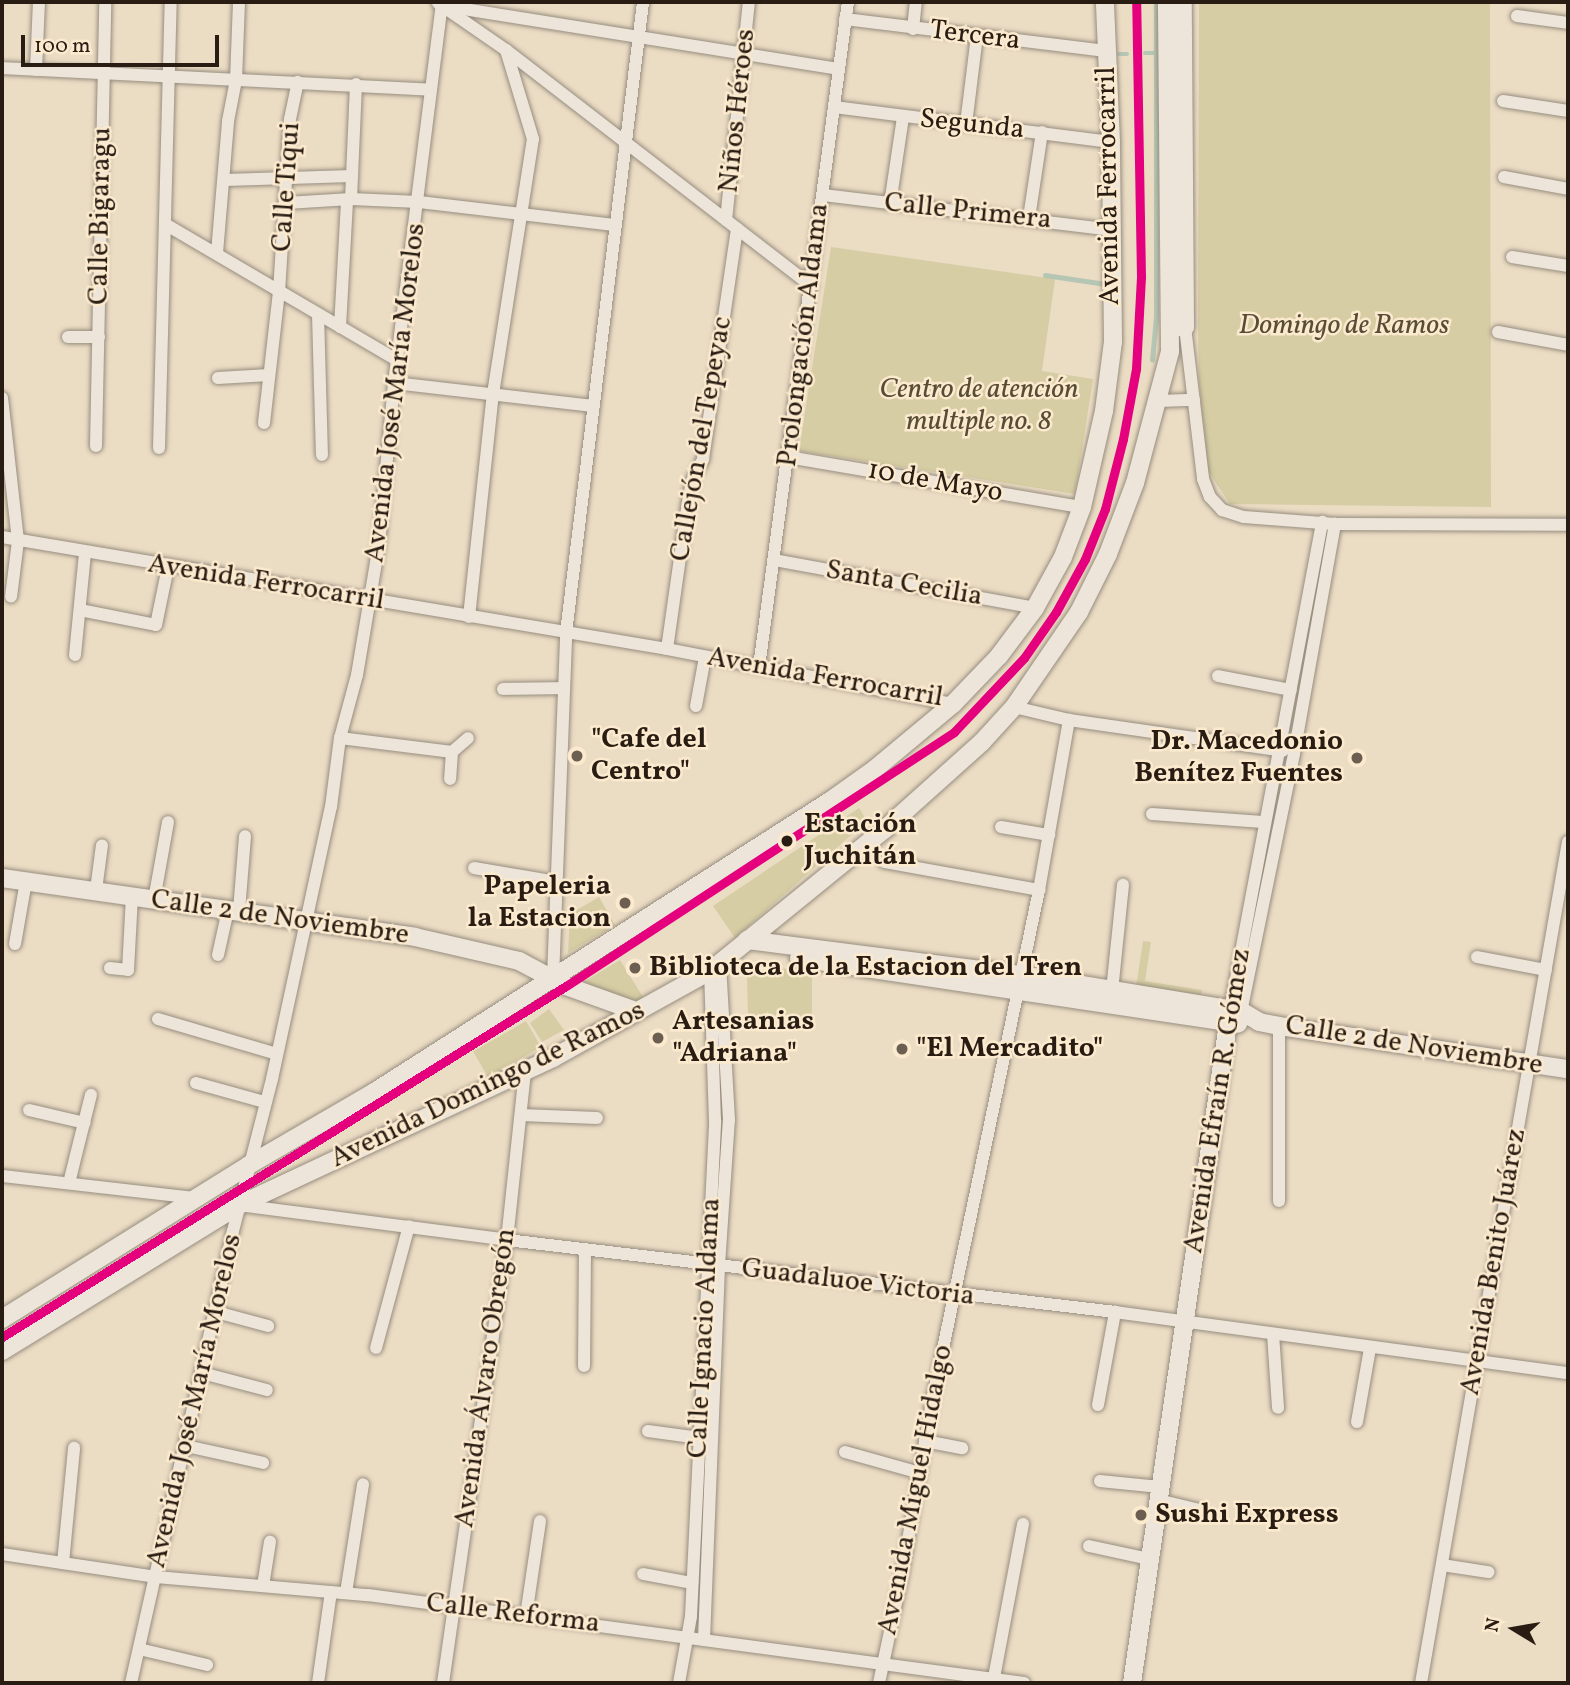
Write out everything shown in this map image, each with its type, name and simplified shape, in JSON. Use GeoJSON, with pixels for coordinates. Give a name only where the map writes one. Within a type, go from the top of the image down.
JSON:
{"type":"FeatureCollection","features":[{"type":"Feature","properties":{"kind":"street"},"geometry":{"type":"LineString","coordinates":[[36,70],[39,2]]}},
{"type":"Feature","properties":{"kind":"street","name":"Calle Bigaragu"},"geometry":{"type":"LineString","coordinates":[[96,446],[105,2]]}},
{"type":"Feature","properties":{"kind":"street"},"geometry":{"type":"LineString","coordinates":[[159,448],[163,386],[161,306],[168,76],[172,41],[171,2]]}},
{"type":"Feature","properties":{"kind":"street"},"geometry":{"type":"LineString","coordinates":[[217,253],[228,121],[236,80],[239,2]]}},
{"type":"Feature","properties":{"kind":"street"},"geometry":{"type":"LineString","coordinates":[[553,978],[566,633],[643,2]]}},
{"type":"Feature","properties":{"kind":"street","name":"Niños Héroes"},"geometry":{"type":"LineString","coordinates":[[732,224],[749,2]]}},
{"type":"Feature","properties":{"kind":"street","name":"Prolongación Aldama"},"geometry":{"type":"LineString","coordinates":[[759,667],[848,2]]}},
{"type":"Feature","properties":{"kind":"street"},"geometry":{"type":"LineString","coordinates":[[913,29],[916,2]]}},
{"type":"Feature","properties":{"kind":"street","name":"Avenida Ferrocarril"},"geometry":{"type":"LineString","coordinates":[[2,537],[667,649],[953,704],[999,656],[1035,608],[1063,557],[1082,507],[1104,411],[1113,342],[1111,142],[1105,2]]}},
{"type":"Feature","properties":{"kind":"street","name":"Avenida Domingo de Ramos"},"geometry":{"type":"LineString","coordinates":[[2,1351],[239,1205],[525,1072],[715,966],[885,829],[982,742],[1014,707],[1079,611],[1108,554],[1135,483],[1178,327],[1175,46],[1167,2]]}},
{"type":"Feature","properties":{"kind":"street","name":"Avenida Domingo de Ramos"},"geometry":{"type":"LineString","coordinates":[[1175,46],[1183,2]]}},
{"type":"Feature","properties":{"kind":"street"},"geometry":{"type":"LineString","coordinates":[[441,3],[744,56],[838,69]]}},
{"type":"Feature","properties":{"kind":"street"},"geometry":{"type":"LineString","coordinates":[[441,3],[506,50],[811,286]]}},
{"type":"Feature","properties":{"kind":"street","name":"Avenida José María Morelos"},"geometry":{"type":"LineString","coordinates":[[131,1683],[239,1205],[277,1054],[331,807],[340,738],[357,675],[379,545],[394,383],[419,202],[441,3]]}},
{"type":"Feature","properties":{"kind":"street"},"geometry":{"type":"LineString","coordinates":[[1517,16],[1568,23]]}},
{"type":"Feature","properties":{"kind":"street","name":"Tercera"},"geometry":{"type":"LineString","coordinates":[[845,19],[1106,51]]}},
{"type":"Feature","properties":{"kind":"street"},"geometry":{"type":"LineString","coordinates":[[966,124],[977,36]]}},
{"type":"Feature","properties":{"kind":"street"},"geometry":{"type":"LineString","coordinates":[[469,617],[493,394],[533,139],[506,50]]}},
{"type":"Feature","properties":{"kind":"street"},"geometry":{"type":"LineString","coordinates":[[2,68],[356,84],[430,90]]}},
{"type":"Feature","properties":{"kind":"street","name":"Calle Tiqui"},"geometry":{"type":"LineString","coordinates":[[264,423],[279,292],[290,119],[298,82]]}},
{"type":"Feature","properties":{"kind":"street"},"geometry":{"type":"LineString","coordinates":[[340,327],[356,84]]}},
{"type":"Feature","properties":{"kind":"street"},"geometry":{"type":"LineString","coordinates":[[1503,101],[1568,111]]}},
{"type":"Feature","properties":{"kind":"street","name":"Segunda"},"geometry":{"type":"LineString","coordinates":[[834,107],[1111,142]]}},
{"type":"Feature","properties":{"kind":"street"},"geometry":{"type":"LineString","coordinates":[[890,204],[903,117]]}},
{"type":"Feature","properties":{"kind":"street"},"geometry":{"type":"LineString","coordinates":[[1028,218],[1042,132]]}},
{"type":"Feature","properties":{"kind":"street"},"geometry":{"type":"LineString","coordinates":[[225,180],[352,176]]}},
{"type":"Feature","properties":{"kind":"street"},"geometry":{"type":"LineString","coordinates":[[1504,177],[1568,189]]}},
{"type":"Feature","properties":{"kind":"street","name":"Calle Primera"},"geometry":{"type":"LineString","coordinates":[[822,195],[964,215],[1028,218],[1113,230]]}},
{"type":"Feature","properties":{"kind":"street"},"geometry":{"type":"LineString","coordinates":[[286,202],[419,202],[615,225]]}},
{"type":"Feature","properties":{"kind":"street"},"geometry":{"type":"LineString","coordinates":[[165,224],[397,360]]}},
{"type":"Feature","properties":{"kind":"street","name":"Callejón del Tepeyac"},"geometry":{"type":"LineString","coordinates":[[667,649],[688,502],[692,481],[703,459],[732,224]]}},
{"type":"Feature","properties":{"kind":"street"},"geometry":{"type":"LineString","coordinates":[[1512,257],[1568,266]]}},
{"type":"Feature","properties":{"kind":"street"},"geometry":{"type":"LineString","coordinates":[[318,314],[322,455]]}},
{"type":"Feature","properties":{"kind":"street"},"geometry":{"type":"LineString","coordinates":[[1178,327],[1194,400],[1203,479],[1210,497],[1222,510],[1244,517],[1328,523],[1568,526]]}},
{"type":"Feature","properties":{"kind":"street"},"geometry":{"type":"LineString","coordinates":[[1498,332],[1568,345]]}},
{"type":"Feature","properties":{"kind":"street"},"geometry":{"type":"LineString","coordinates":[[68,337],[99,337]]}},
{"type":"Feature","properties":{"kind":"street"},"geometry":{"type":"LineString","coordinates":[[218,378],[268,375]]}},
{"type":"Feature","properties":{"kind":"street"},"geometry":{"type":"LineString","coordinates":[[394,383],[594,406]]}},
{"type":"Feature","properties":{"kind":"street"},"geometry":{"type":"LineString","coordinates":[[2,398],[18,541],[11,597]]}},
{"type":"Feature","properties":{"kind":"street"},"geometry":{"type":"LineString","coordinates":[[1158,401],[1194,400]]}},
{"type":"Feature","properties":{"kind":"street","name":"10 de Mayo"},"geometry":{"type":"LineString","coordinates":[[788,457],[1082,507]]}},
{"type":"Feature","properties":{"kind":"street","name":"Avenida Efraín R. Gómez"},"geometry":{"type":"LineString","coordinates":[[1132,1683],[1263,822],[1328,523]]}},
{"type":"Feature","properties":{"kind":"street","name":"Avenida Efraín R. Gómez"},"geometry":{"type":"LineString","coordinates":[[1234,1017],[1294,754],[1328,523]]}},
{"type":"Feature","properties":{"kind":"street"},"geometry":{"type":"LineString","coordinates":[[75,655],[85,553]]}},
{"type":"Feature","properties":{"kind":"street","name":"Santa Cecilia"},"geometry":{"type":"LineString","coordinates":[[774,560],[1035,608]]}},
{"type":"Feature","properties":{"kind":"street"},"geometry":{"type":"LineString","coordinates":[[80,610],[156,625],[168,567]]}},
{"type":"Feature","properties":{"kind":"street"},"geometry":{"type":"LineString","coordinates":[[696,706],[705,657]]}},
{"type":"Feature","properties":{"kind":"street"},"geometry":{"type":"LineString","coordinates":[[1218,676],[1291,690]]}},
{"type":"Feature","properties":{"kind":"street"},"geometry":{"type":"LineString","coordinates":[[503,690],[564,688]]}},
{"type":"Feature","properties":{"kind":"street"},"geometry":{"type":"LineString","coordinates":[[2,1319],[249,1165],[376,1091],[830,801],[875,769],[953,704]]}},
{"type":"Feature","properties":{"kind":"street"},"geometry":{"type":"LineString","coordinates":[[1014,707],[1069,720],[1294,754]]}},
{"type":"Feature","properties":{"kind":"street","name":"Avenida Miguel Hidalgo"},"geometry":{"type":"LineString","coordinates":[[878,1683],[1039,890],[1069,720]]}},
{"type":"Feature","properties":{"kind":"street"},"geometry":{"type":"LineString","coordinates":[[340,738],[453,752]]}},
{"type":"Feature","properties":{"kind":"street"},"geometry":{"type":"LineString","coordinates":[[450,779],[453,752],[468,738]]}},
{"type":"Feature","properties":{"kind":"street"},"geometry":{"type":"LineString","coordinates":[[1152,814],[1263,822]]}},
{"type":"Feature","properties":{"kind":"street"},"geometry":{"type":"LineString","coordinates":[[154,900],[168,822]]}},
{"type":"Feature","properties":{"kind":"street"},"geometry":{"type":"LineString","coordinates":[[1001,827],[1049,835]]}},
{"type":"Feature","properties":{"kind":"street"},"geometry":{"type":"LineString","coordinates":[[218,955],[234,911],[244,836]]}},
{"type":"Feature","properties":{"kind":"street","name":"Avenida Benito Juárez"},"geometry":{"type":"LineString","coordinates":[[1421,1683],[1506,1205],[1528,1063],[1565,876],[1568,842]]}},
{"type":"Feature","properties":{"kind":"street"},"geometry":{"type":"LineString","coordinates":[[96,890],[102,845]]}},
{"type":"Feature","properties":{"kind":"street"},"geometry":{"type":"LineString","coordinates":[[884,862],[1039,890]]}},
{"type":"Feature","properties":{"kind":"street"},"geometry":{"type":"LineString","coordinates":[[474,868],[557,882]]}},
{"type":"Feature","properties":{"kind":"street","name":"Calle 2 de Noviembre"},"geometry":{"type":"LineString","coordinates":[[2,878],[415,937],[519,961],[553,978]]}},
{"type":"Feature","properties":{"kind":"street"},"geometry":{"type":"LineString","coordinates":[[15,944],[26,881]]}},
{"type":"Feature","properties":{"kind":"street"},"geometry":{"type":"LineString","coordinates":[[1112,991],[1123,885]]}},
{"type":"Feature","properties":{"kind":"street"},"geometry":{"type":"LineString","coordinates":[[110,968],[128,970],[132,896]]}},
{"type":"Feature","properties":{"kind":"street"},"geometry":{"type":"LineString","coordinates":[[770,921],[781,950]]}},
{"type":"Feature","properties":{"kind":"street","name":"Calle 2 de Noviembre"},"geometry":{"type":"LineString","coordinates":[[741,945],[1019,983],[1234,1017]]}},
{"type":"Feature","properties":{"kind":"street"},"geometry":{"type":"LineString","coordinates":[[1477,957],[1546,970]]}},
{"type":"Feature","properties":{"kind":"street","name":"Calle Ignacio Aldama"},"geometry":{"type":"LineString","coordinates":[[679,1683],[689,1638],[706,1453],[700,1438],[712,1265],[729,1120],[715,966]]}},
{"type":"Feature","properties":{"kind":"street","name":"Calle Ignacio Aldama"},"geometry":{"type":"LineString","coordinates":[[704,1640],[715,1121],[715,966]]}},
{"type":"Feature","properties":{"kind":"street"},"geometry":{"type":"LineString","coordinates":[[553,978],[580,992],[636,1011]]}},
{"type":"Feature","properties":{"kind":"street","name":"Calle 2 de Noviembre"},"geometry":{"type":"LineString","coordinates":[[1019,983],[1112,991],[1279,1026],[1568,1069]]}},
{"type":"Feature","properties":{"kind":"street"},"geometry":{"type":"LineString","coordinates":[[158,1019],[277,1054]]}},
{"type":"Feature","properties":{"kind":"street"},"geometry":{"type":"LineString","coordinates":[[1279,1026],[1279,1201]]}},
{"type":"Feature","properties":{"kind":"street","name":"Avenida Álvaro Obregón"},"geometry":{"type":"LineString","coordinates":[[443,1683],[507,1240],[525,1072]]}},
{"type":"Feature","properties":{"kind":"street"},"geometry":{"type":"LineString","coordinates":[[196,1083],[264,1102]]}},
{"type":"Feature","properties":{"kind":"street"},"geometry":{"type":"LineString","coordinates":[[69,1184],[91,1095]]}},
{"type":"Feature","properties":{"kind":"street"},"geometry":{"type":"LineString","coordinates":[[29,1110],[85,1123]]}},
{"type":"Feature","properties":{"kind":"street"},"geometry":{"type":"LineString","coordinates":[[521,1115],[597,1118]]}},
{"type":"Feature","properties":{"kind":"street"},"geometry":{"type":"LineString","coordinates":[[715,1121],[729,1120]]}},
{"type":"Feature","properties":{"kind":"street"},"geometry":{"type":"LineString","coordinates":[[2,1176],[195,1198]]}},
{"type":"Feature","properties":{"kind":"street","name":"Guadaluoe Victoria"},"geometry":{"type":"LineString","coordinates":[[239,1205],[955,1295],[1115,1312],[1477,1363],[1568,1373]]}},
{"type":"Feature","properties":{"kind":"street"},"geometry":{"type":"LineString","coordinates":[[376,1348],[409,1226]]}},
{"type":"Feature","properties":{"kind":"street"},"geometry":{"type":"LineString","coordinates":[[584,1366],[585,1249]]}},
{"type":"Feature","properties":{"kind":"street"},"geometry":{"type":"LineString","coordinates":[[216,1312],[268,1326]]}},
{"type":"Feature","properties":{"kind":"street"},"geometry":{"type":"LineString","coordinates":[[1098,1405],[1115,1312]]}},
{"type":"Feature","properties":{"kind":"street"},"geometry":{"type":"LineString","coordinates":[[1273,1334],[1278,1408]]}},
{"type":"Feature","properties":{"kind":"street"},"geometry":{"type":"LineString","coordinates":[[1357,1422],[1370,1348]]}},
{"type":"Feature","properties":{"kind":"street"},"geometry":{"type":"LineString","coordinates":[[202,1373],[267,1390]]}},
{"type":"Feature","properties":{"kind":"street"},"geometry":{"type":"LineString","coordinates":[[648,1431],[700,1438]]}},
{"type":"Feature","properties":{"kind":"street"},"geometry":{"type":"LineString","coordinates":[[925,1441],[962,1448]]}},
{"type":"Feature","properties":{"kind":"street"},"geometry":{"type":"LineString","coordinates":[[186,1446],[263,1463]]}},
{"type":"Feature","properties":{"kind":"street"},"geometry":{"type":"LineString","coordinates":[[62,1563],[74,1448]]}},
{"type":"Feature","properties":{"kind":"street"},"geometry":{"type":"LineString","coordinates":[[845,1452],[920,1473]]}},
{"type":"Feature","properties":{"kind":"street"},"geometry":{"type":"LineString","coordinates":[[1100,1481],[1159,1494],[1200,1510]]}},
{"type":"Feature","properties":{"kind":"street"},"geometry":{"type":"LineString","coordinates":[[346,1593],[363,1484]]}},
{"type":"Feature","properties":{"kind":"street"},"geometry":{"type":"LineString","coordinates":[[526,1616],[540,1521]]}},
{"type":"Feature","properties":{"kind":"street"},"geometry":{"type":"LineString","coordinates":[[993,1681],[1023,1524]]}},
{"type":"Feature","properties":{"kind":"street"},"geometry":{"type":"LineString","coordinates":[[263,1586],[270,1542]]}},
{"type":"Feature","properties":{"kind":"street"},"geometry":{"type":"LineString","coordinates":[[1089,1546],[1149,1559]]}},
{"type":"Feature","properties":{"kind":"street","name":"Calle Reforma"},"geometry":{"type":"LineString","coordinates":[[2,1554],[156,1577],[346,1593],[526,1616],[882,1665],[936,1677],[1024,1683]]}},
{"type":"Feature","properties":{"kind":"street"},"geometry":{"type":"LineString","coordinates":[[1442,1565],[1488,1572]]}},
{"type":"Feature","properties":{"kind":"street"},"geometry":{"type":"LineString","coordinates":[[643,1574],[692,1583]]}},
{"type":"Feature","properties":{"kind":"street"},"geometry":{"type":"LineString","coordinates":[[318,1683],[331,1592]]}},
{"type":"Feature","properties":{"kind":"street"},"geometry":{"type":"LineString","coordinates":[[139,1649],[207,1665]]}},
{"type":"Feature","properties":{"kind":"green space","name":"Domingo de Ramos"},"geometry":{"type":"Polygon","coordinates":[[[1199,2],[1490,2],[1491,507],[1230,504],[1208,471],[1199,383],[1199,2]]]}},
{"type":"Feature","properties":{"kind":"green space","name":"Centro de atención multiple no. 8"},"geometry":{"type":"Polygon","coordinates":[[[831,247],[1055,279],[1042,371],[1093,379],[1075,494],[799,451],[831,247]]]}},
{"type":"Feature","properties":{"kind":"green space"},"geometry":{"type":"Polygon","coordinates":[[[859,808],[867,821],[735,938],[713,906],[859,808]]]}},
{"type":"Feature","properties":{"kind":"green space"},"geometry":{"type":"Polygon","coordinates":[[[599,897],[615,925],[568,953],[570,914],[599,897]]]}},
{"type":"Feature","properties":{"kind":"green space"},"geometry":{"type":"Polygon","coordinates":[[[1143,941],[1151,942],[1145,981],[1202,990],[1200,999],[1136,987],[1143,941]]]}},
{"type":"Feature","properties":{"kind":"green space"},"geometry":{"type":"Polygon","coordinates":[[[620,960],[643,997],[635,1002],[583,982],[620,960]]]}},
{"type":"Feature","properties":{"kind":"green space"},"geometry":{"type":"Polygon","coordinates":[[[776,968],[812,970],[812,1019],[748,1018],[747,975],[776,968]]]}},
{"type":"Feature","properties":{"kind":"green space"},"geometry":{"type":"Polygon","coordinates":[[[549,1009],[564,1030],[542,1042],[530,1023],[549,1009]]]}},
{"type":"Feature","properties":{"kind":"green space"},"geometry":{"type":"Polygon","coordinates":[[[526,1021],[541,1047],[488,1077],[473,1052],[526,1021]]]}},
{"type":"Feature","properties":{"kind":"waterway"},"geometry":{"type":"LineString","coordinates":[[1152,360],[1156,317],[1156,2]]}},
{"type":"Feature","properties":{"kind":"waterway"},"geometry":{"type":"LineString","coordinates":[[1145,53],[1156,53]]}},
{"type":"Feature","properties":{"kind":"waterway"},"geometry":{"type":"LineString","coordinates":[[1119,54],[1127,54]]}},
{"type":"Feature","properties":{"kind":"waterway"},"geometry":{"type":"LineString","coordinates":[[1045,275],[1100,283]]}},
{"type":"Feature","properties":{"kind":"transit line"},"geometry":{"type":"LineString","coordinates":[[2,1337],[566,986],[954,732],[1024,658],[1056,612],[1085,559],[1105,509],[1123,439],[1136,369],[1141,277],[1136,2]]}},
{"type":"Feature","properties":{"kind":"place","name":"\"Cafe del Centro\""},"geometry":{"type":"Point","coordinates":[577,756]}},
{"type":"Feature","properties":{"kind":"place","name":"Dr. Macedonio Benítez Fuentes"},"geometry":{"type":"Point","coordinates":[1357,758]}},
{"type":"Feature","properties":{"kind":"place","name":"Estación Juchitán"},"geometry":{"type":"Point","coordinates":[787,841]}},
{"type":"Feature","properties":{"kind":"place","name":"Papeleria la Estacion"},"geometry":{"type":"Point","coordinates":[625,903]}},
{"type":"Feature","properties":{"kind":"place","name":"Biblioteca de la Estacion del Tren"},"geometry":{"type":"Point","coordinates":[635,968]}},
{"type":"Feature","properties":{"kind":"place","name":"Artesanias \"Adriana\""},"geometry":{"type":"Point","coordinates":[658,1038]}},
{"type":"Feature","properties":{"kind":"place","name":"\"El Mercadito\""},"geometry":{"type":"Point","coordinates":[902,1049]}},
{"type":"Feature","properties":{"kind":"place","name":"Sushi Express"},"geometry":{"type":"Point","coordinates":[1141,1515]}}]}
